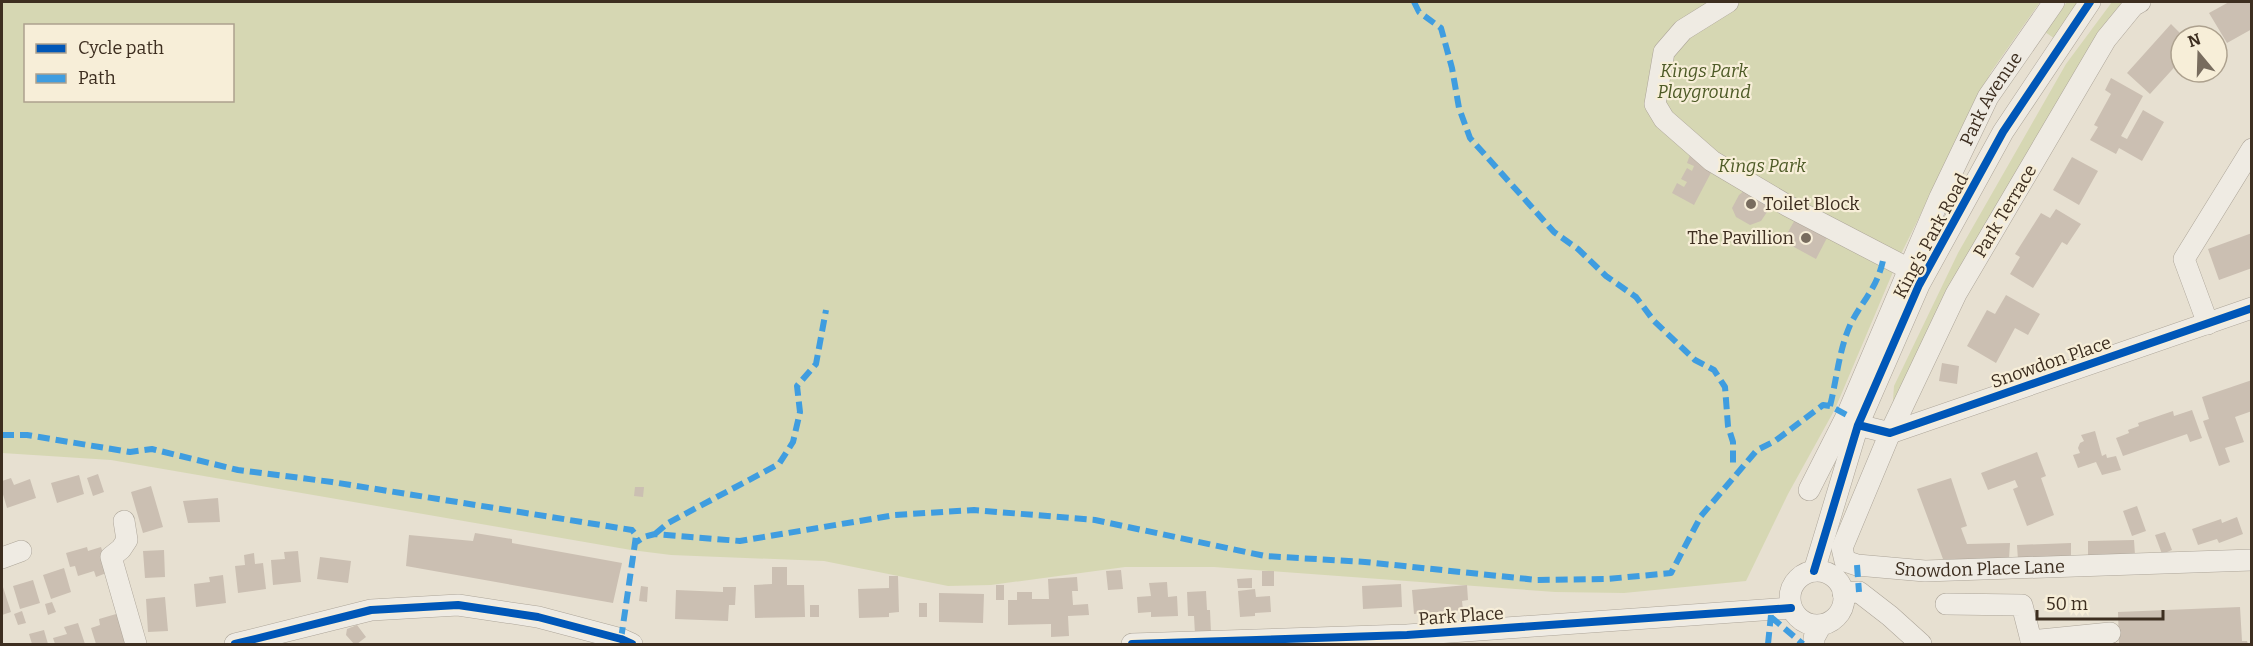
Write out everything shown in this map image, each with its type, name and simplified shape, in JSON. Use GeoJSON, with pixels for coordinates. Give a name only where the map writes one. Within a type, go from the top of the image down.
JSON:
{"type":"FeatureCollection","features":[{"type":"Feature","properties":{"kind":"street"},"geometry":{"type":"LineString","coordinates":[[1728,2],[1683,30],[1664,52],[1655,104],[1664,120],[1712,161],[1788,206],[1917,272]]}},
{"type":"Feature","properties":{"kind":"street","name":"Park Avenue"},"geometry":{"type":"LineString","coordinates":[[1809,490],[1917,272],[1940,197],[1988,97],[2054,2]]}},
{"type":"Feature","properties":{"kind":"street","name":"King's Park Road"},"geometry":{"type":"LineString","coordinates":[[1814,571],[1858,425],[1917,272],[2002,132],[2090,2]]}},
{"type":"Feature","properties":{"kind":"street","name":"Park Terrace"},"geometry":{"type":"LineString","coordinates":[[1890,433],[1956,294],[2106,39],[2133,6],[2140,2]]}},
{"type":"Feature","properties":{"kind":"street"},"geometry":{"type":"LineString","coordinates":[[2208,324],[2184,259],[2252,149]]}},
{"type":"Feature","properties":{"kind":"street","name":"Snowdon Place"},"geometry":{"type":"LineString","coordinates":[[1890,433],[2252,308]]}},
{"type":"Feature","properties":{"kind":"street"},"geometry":{"type":"LineString","coordinates":[[1858,425],[1890,433]]}},
{"type":"Feature","properties":{"kind":"street","name":"Snowdon Place Lane"},"geometry":{"type":"LineString","coordinates":[[1890,433],[1842,548],[1845,561],[1857,565],[1925,571],[2252,560]]}},
{"type":"Feature","properties":{"kind":"street"},"geometry":{"type":"LineString","coordinates":[[124,521],[127,540],[111,557],[136,645]]}},
{"type":"Feature","properties":{"kind":"street"},"geometry":{"type":"LineString","coordinates":[[1814,571],[1827,573],[1835,579],[1843,592],[1840,612],[1817,635],[1796,616],[1791,608],[1790,600],[1793,585],[1803,575],[1814,571]]}},
{"type":"Feature","properties":{"kind":"street"},"geometry":{"type":"LineString","coordinates":[[1843,592],[1859,592],[1890,616],[1921,645]]}},
{"type":"Feature","properties":{"kind":"street"},"geometry":{"type":"LineString","coordinates":[[1946,604],[2022,605],[2031,643],[2110,633]]}},
{"type":"Feature","properties":{"kind":"street"},"geometry":{"type":"LineString","coordinates":[[235,645],[371,610],[458,605],[538,617],[621,639],[632,645]]}},
{"type":"Feature","properties":{"kind":"street","name":"Park Place"},"geometry":{"type":"LineString","coordinates":[[1132,645],[1407,635],[1791,608]]}},
{"type":"Feature","properties":{"kind":"green space"},"geometry":{"type":"Polygon","coordinates":[[[2,2],[2040,2],[1991,72],[1898,260],[1835,409],[1788,494],[1746,581],[1624,593],[1555,592],[1214,567],[1125,567],[991,585],[948,586],[824,561],[671,555],[631,550],[111,460],[2,453],[2,2]]]}},
{"type":"Feature","properties":{"kind":"green space"},"geometry":{"type":"Polygon","coordinates":[[[2067,2],[2091,2],[2061,43],[2045,32],[2067,2]]]}},
{"type":"Feature","properties":{"kind":"green space"},"geometry":{"type":"Polygon","coordinates":[[[2112,2],[2130,2],[1898,407],[1893,400],[1894,386],[1958,253],[2066,64],[2112,2]]]}},
{"type":"Feature","properties":{"kind":"building"},"geometry":{"type":"Polygon","coordinates":[[[2229,2],[2252,2],[2252,29],[2229,42],[2229,24],[2216,24],[2209,13],[2229,2]]]}},
{"type":"Feature","properties":{"kind":"building"},"geometry":{"type":"Polygon","coordinates":[[[2169,26],[2169,73],[2150,94],[2127,73],[2169,26]]]}},
{"type":"Feature","properties":{"kind":"building"},"geometry":{"type":"Polygon","coordinates":[[[2111,78],[2143,96],[2121,136],[2127,139],[2143,110],[2164,122],[2142,161],[2119,148],[2116,154],[2090,140],[2098,127],[2094,125],[2111,94],[2105,90],[2111,78]]]}},
{"type":"Feature","properties":{"kind":"building"},"geometry":{"type":"Polygon","coordinates":[[[1690,155],[1714,167],[1694,205],[1672,193],[1677,183],[1684,187],[1687,182],[1681,179],[1687,168],[1692,171],[1694,166],[1687,163],[1690,155]]]}},
{"type":"Feature","properties":{"kind":"building"},"geometry":{"type":"Polygon","coordinates":[[[2072,157],[2098,171],[2079,205],[2053,190],[2072,157]]]}},
{"type":"Feature","properties":{"kind":"building","name":"Toilet Block"},"geometry":{"type":"Polygon","coordinates":[[[1746,189],[1766,200],[1769,209],[1761,221],[1750,225],[1736,217],[1732,208],[1739,195],[1746,189]]]}},
{"type":"Feature","properties":{"kind":"building"},"geometry":{"type":"Polygon","coordinates":[[[2056,209],[2081,224],[2067,245],[2062,242],[2033,288],[2010,274],[2020,257],[2015,254],[2041,213],[2050,218],[2056,209]]]}},
{"type":"Feature","properties":{"kind":"building","name":"The Pavillion"},"geometry":{"type":"Polygon","coordinates":[[[1797,216],[1829,234],[1816,259],[1783,241],[1797,216]]]}},
{"type":"Feature","properties":{"kind":"building"},"geometry":{"type":"Polygon","coordinates":[[[2252,233],[2252,268],[2219,280],[2208,249],[2252,233]]]}},
{"type":"Feature","properties":{"kind":"building"},"geometry":{"type":"Polygon","coordinates":[[[2006,295],[2040,314],[2028,335],[2015,328],[1996,363],[1967,346],[1987,310],[1995,314],[2006,295]]]}},
{"type":"Feature","properties":{"kind":"building"},"geometry":{"type":"Polygon","coordinates":[[[1942,363],[1959,366],[1957,384],[1939,381],[1942,363]]]}},
{"type":"Feature","properties":{"kind":"building"},"geometry":{"type":"Polygon","coordinates":[[[2252,380],[2252,411],[2235,417],[2244,442],[2225,448],[2230,462],[2219,466],[2203,421],[2209,419],[2202,397],[2252,380]]]}},
{"type":"Feature","properties":{"kind":"building"},"geometry":{"type":"Polygon","coordinates":[[[2192,410],[2202,438],[2190,442],[2187,434],[2123,456],[2116,438],[2129,433],[2128,430],[2139,426],[2138,423],[2173,411],[2174,416],[2192,410]]]}},
{"type":"Feature","properties":{"kind":"building"},"geometry":{"type":"Polygon","coordinates":[[[2095,431],[2102,456],[2106,454],[2107,458],[2116,456],[2121,470],[2102,475],[2096,462],[2078,468],[2073,455],[2080,453],[2078,448],[2084,441],[2081,435],[2095,431]]]}},
{"type":"Feature","properties":{"kind":"building"},"geometry":{"type":"Polygon","coordinates":[[[2037,452],[2046,476],[2041,478],[2054,515],[2027,526],[2013,489],[2018,487],[2015,480],[1988,490],[1981,473],[2037,452]]]}},
{"type":"Feature","properties":{"kind":"building"},"geometry":{"type":"Polygon","coordinates":[[[98,474],[104,492],[93,496],[87,478],[98,474]]]}},
{"type":"Feature","properties":{"kind":"building"},"geometry":{"type":"Polygon","coordinates":[[[79,475],[84,494],[57,503],[51,483],[79,475]]]}},
{"type":"Feature","properties":{"kind":"building"},"geometry":{"type":"Polygon","coordinates":[[[11,478],[14,485],[30,479],[36,498],[7,508],[2,491],[2,481],[11,478]]]}},
{"type":"Feature","properties":{"kind":"building"},"geometry":{"type":"Polygon","coordinates":[[[1951,478],[1967,526],[1961,528],[1967,544],[2010,543],[2009,559],[1943,559],[1917,489],[1951,478]]]}},
{"type":"Feature","properties":{"kind":"building"},"geometry":{"type":"Polygon","coordinates":[[[151,486],[163,527],[143,533],[131,492],[151,486]]]}},
{"type":"Feature","properties":{"kind":"building"},"geometry":{"type":"Polygon","coordinates":[[[635,487],[644,487],[643,497],[634,496],[635,487]]]}},
{"type":"Feature","properties":{"kind":"building"},"geometry":{"type":"Polygon","coordinates":[[[218,498],[220,522],[188,523],[183,501],[218,498]]]}},
{"type":"Feature","properties":{"kind":"building"},"geometry":{"type":"Polygon","coordinates":[[[2137,506],[2146,531],[2132,536],[2123,511],[2137,506]]]}},
{"type":"Feature","properties":{"kind":"building"},"geometry":{"type":"Polygon","coordinates":[[[2237,517],[2243,534],[2219,543],[2217,539],[2198,545],[2192,529],[2221,519],[2222,523],[2237,517]]]}},
{"type":"Feature","properties":{"kind":"building"},"geometry":{"type":"Polygon","coordinates":[[[2165,532],[2172,550],[2162,554],[2155,535],[2165,532]]]}},
{"type":"Feature","properties":{"kind":"building"},"geometry":{"type":"Polygon","coordinates":[[[475,533],[512,539],[512,543],[622,563],[613,603],[406,566],[409,535],[473,541],[475,533]]]}},
{"type":"Feature","properties":{"kind":"building"},"geometry":{"type":"Polygon","coordinates":[[[2134,540],[2135,555],[2088,557],[2088,541],[2134,540]]]}},
{"type":"Feature","properties":{"kind":"building"},"geometry":{"type":"Polygon","coordinates":[[[2071,543],[2071,558],[2018,560],[2017,545],[2071,543]]]}},
{"type":"Feature","properties":{"kind":"building"},"geometry":{"type":"Polygon","coordinates":[[[87,547],[88,551],[101,547],[109,572],[96,577],[94,571],[78,576],[75,566],[70,567],[66,553],[87,547]]]}},
{"type":"Feature","properties":{"kind":"building"},"geometry":{"type":"Polygon","coordinates":[[[164,550],[165,577],[145,578],[143,551],[164,550]]]}},
{"type":"Feature","properties":{"kind":"building"},"geometry":{"type":"Polygon","coordinates":[[[298,551],[301,582],[273,585],[271,560],[285,559],[284,552],[298,551]]]}},
{"type":"Feature","properties":{"kind":"building"},"geometry":{"type":"Polygon","coordinates":[[[254,553],[255,564],[263,563],[266,589],[238,593],[235,566],[245,565],[244,555],[254,553]]]}},
{"type":"Feature","properties":{"kind":"building"},"geometry":{"type":"Polygon","coordinates":[[[320,557],[351,561],[348,583],[317,579],[320,557]]]}},
{"type":"Feature","properties":{"kind":"building"},"geometry":{"type":"Polygon","coordinates":[[[772,567],[787,567],[787,585],[804,585],[805,617],[755,618],[754,585],[772,584],[772,567]]]}},
{"type":"Feature","properties":{"kind":"building"},"geometry":{"type":"Polygon","coordinates":[[[64,568],[71,592],[51,599],[43,575],[64,568]]]}},
{"type":"Feature","properties":{"kind":"building"},"geometry":{"type":"Polygon","coordinates":[[[1121,570],[1123,589],[1108,590],[1106,571],[1121,570]]]}},
{"type":"Feature","properties":{"kind":"building"},"geometry":{"type":"Polygon","coordinates":[[[1262,571],[1274,571],[1274,586],[1262,586],[1262,571]]]}},
{"type":"Feature","properties":{"kind":"building"},"geometry":{"type":"Polygon","coordinates":[[[223,575],[226,603],[196,607],[194,584],[210,582],[209,577],[223,575]]]}},
{"type":"Feature","properties":{"kind":"building"},"geometry":{"type":"Polygon","coordinates":[[[889,576],[898,576],[899,612],[889,613],[889,617],[859,618],[858,589],[889,588],[889,576]]]}},
{"type":"Feature","properties":{"kind":"building"},"geometry":{"type":"Polygon","coordinates":[[[1077,577],[1078,591],[1072,591],[1073,605],[1088,604],[1089,615],[1068,616],[1069,636],[1051,637],[1051,624],[1008,625],[1008,600],[1017,600],[1017,592],[1032,592],[1032,599],[1049,599],[1048,579],[1077,577]]]}},
{"type":"Feature","properties":{"kind":"building"},"geometry":{"type":"Polygon","coordinates":[[[1252,578],[1252,588],[1238,588],[1237,579],[1252,578]]]}},
{"type":"Feature","properties":{"kind":"building"},"geometry":{"type":"Polygon","coordinates":[[[33,580],[40,603],[20,609],[13,586],[33,580]]]}},
{"type":"Feature","properties":{"kind":"building"},"geometry":{"type":"Polygon","coordinates":[[[1167,582],[1168,597],[1177,596],[1178,616],[1151,617],[1151,612],[1138,613],[1137,597],[1151,596],[1149,583],[1167,582]]]}},
{"type":"Feature","properties":{"kind":"building"},"geometry":{"type":"Polygon","coordinates":[[[2,584],[11,612],[2,615],[2,584]]]}},
{"type":"Feature","properties":{"kind":"building"},"geometry":{"type":"Polygon","coordinates":[[[1401,584],[1402,607],[1363,609],[1362,586],[1401,584]]]}},
{"type":"Feature","properties":{"kind":"building"},"geometry":{"type":"Polygon","coordinates":[[[996,585],[1004,585],[1004,600],[996,600],[996,585]]]}},
{"type":"Feature","properties":{"kind":"building"},"geometry":{"type":"Polygon","coordinates":[[[1467,585],[1468,600],[1462,601],[1463,610],[1414,614],[1412,590],[1467,585]]]}},
{"type":"Feature","properties":{"kind":"building"},"geometry":{"type":"Polygon","coordinates":[[[641,586],[648,587],[647,602],[639,601],[641,586]]]}},
{"type":"Feature","properties":{"kind":"building"},"geometry":{"type":"Polygon","coordinates":[[[723,587],[736,587],[735,605],[729,605],[728,621],[675,619],[676,590],[723,592],[723,587]]]}},
{"type":"Feature","properties":{"kind":"building"},"geometry":{"type":"Polygon","coordinates":[[[1255,589],[1256,597],[1270,596],[1271,612],[1240,617],[1238,591],[1255,589]]]}},
{"type":"Feature","properties":{"kind":"building"},"geometry":{"type":"Polygon","coordinates":[[[1206,591],[1211,633],[1195,634],[1194,616],[1188,616],[1187,592],[1206,591]]]}},
{"type":"Feature","properties":{"kind":"building"},"geometry":{"type":"Polygon","coordinates":[[[939,593],[984,594],[983,623],[939,622],[939,593]]]}},
{"type":"Feature","properties":{"kind":"building"},"geometry":{"type":"Polygon","coordinates":[[[165,597],[168,631],[148,632],[146,599],[165,597]]]}},
{"type":"Feature","properties":{"kind":"building"},"geometry":{"type":"Polygon","coordinates":[[[52,602],[56,612],[48,615],[45,604],[52,602]]]}},
{"type":"Feature","properties":{"kind":"building"},"geometry":{"type":"Polygon","coordinates":[[[919,603],[927,603],[927,617],[919,617],[919,603]]]}},
{"type":"Feature","properties":{"kind":"building"},"geometry":{"type":"Polygon","coordinates":[[[810,605],[819,605],[819,617],[810,617],[810,605]]]}},
{"type":"Feature","properties":{"kind":"building"},"geometry":{"type":"Polygon","coordinates":[[[2240,607],[2242,641],[2247,641],[2248,644],[2119,644],[2118,612],[2240,607]]]}},
{"type":"Feature","properties":{"kind":"building"},"geometry":{"type":"Polygon","coordinates":[[[22,611],[26,623],[18,625],[14,614],[22,611]]]}},
{"type":"Feature","properties":{"kind":"building"},"geometry":{"type":"Polygon","coordinates":[[[123,612],[131,642],[96,644],[91,628],[100,625],[99,619],[123,612]]]}},
{"type":"Feature","properties":{"kind":"building"},"geometry":{"type":"Polygon","coordinates":[[[78,623],[85,644],[55,644],[53,638],[67,634],[64,627],[78,623]]]}},
{"type":"Feature","properties":{"kind":"building"},"geometry":{"type":"Polygon","coordinates":[[[357,625],[366,637],[354,644],[346,635],[347,629],[357,625]]]}},
{"type":"Feature","properties":{"kind":"building"},"geometry":{"type":"Polygon","coordinates":[[[44,630],[48,644],[32,644],[29,634],[44,630]]]}},
{"type":"Feature","properties":{"kind":"marked path"},"geometry":{"type":"LineString","coordinates":[[1414,2],[1419,12],[1441,28],[1452,68],[1459,108],[1470,138],[1554,232],[1578,249],[1606,276],[1636,297],[1654,321],[1695,360],[1714,370],[1725,387],[1728,426],[1733,442],[1733,464]]}},
{"type":"Feature","properties":{"kind":"marked path"},"geometry":{"type":"LineString","coordinates":[[1830,406],[1847,333],[1875,284],[1884,256]]}},
{"type":"Feature","properties":{"kind":"marked path"},"geometry":{"type":"LineString","coordinates":[[655,534],[668,523],[779,464],[793,442],[800,412],[797,386],[816,364],[826,310]]}},
{"type":"Feature","properties":{"kind":"marked path"},"geometry":{"type":"LineString","coordinates":[[2,435],[27,435],[130,452],[152,449],[238,470],[332,482],[632,530],[636,535],[635,543],[655,534],[740,541],[895,515],[974,510],[1095,520],[1265,556],[1365,562],[1537,580],[1607,579],[1671,573],[1701,516],[1757,450],[1775,441],[1823,405],[1847,415]]}},
{"type":"Feature","properties":{"kind":"marked path"},"geometry":{"type":"LineString","coordinates":[[621,639],[635,543]]}},
{"type":"Feature","properties":{"kind":"marked path"},"geometry":{"type":"LineString","coordinates":[[1857,565],[1859,592]]}},
{"type":"Feature","properties":{"kind":"marked path"},"geometry":{"type":"LineString","coordinates":[[1768,644],[1771,615]]}},
{"type":"Feature","properties":{"kind":"marked path"},"geometry":{"type":"LineString","coordinates":[[1771,617],[1803,644]]}},
{"type":"Feature","properties":{"kind":"cycle path"},"geometry":{"type":"LineString","coordinates":[[1814,571],[1858,425],[1919,285],[2003,132],[2090,2]]}},
{"type":"Feature","properties":{"kind":"cycle path"},"geometry":{"type":"LineString","coordinates":[[1858,425],[1890,433],[2252,308]]}},
{"type":"Feature","properties":{"kind":"cycle path"},"geometry":{"type":"LineString","coordinates":[[235,644],[371,610],[458,605],[538,617],[632,644]]}},
{"type":"Feature","properties":{"kind":"cycle path"},"geometry":{"type":"LineString","coordinates":[[1132,644],[1407,635],[1791,608]]}},
{"type":"Feature","properties":{"kind":"place","name":"Toilet Block"},"geometry":{"type":"Point","coordinates":[1751,204]}},
{"type":"Feature","properties":{"kind":"place","name":"The Pavillion"},"geometry":{"type":"Point","coordinates":[1806,238]}},
{"type":"Feature","properties":{"kind":"park label","name":"Kings Park Playground"},"geometry":{"type":"Point","coordinates":[1704,82]}},
{"type":"Feature","properties":{"kind":"park label","name":"Kings Park"},"geometry":{"type":"Point","coordinates":[1762,166]}}]}
